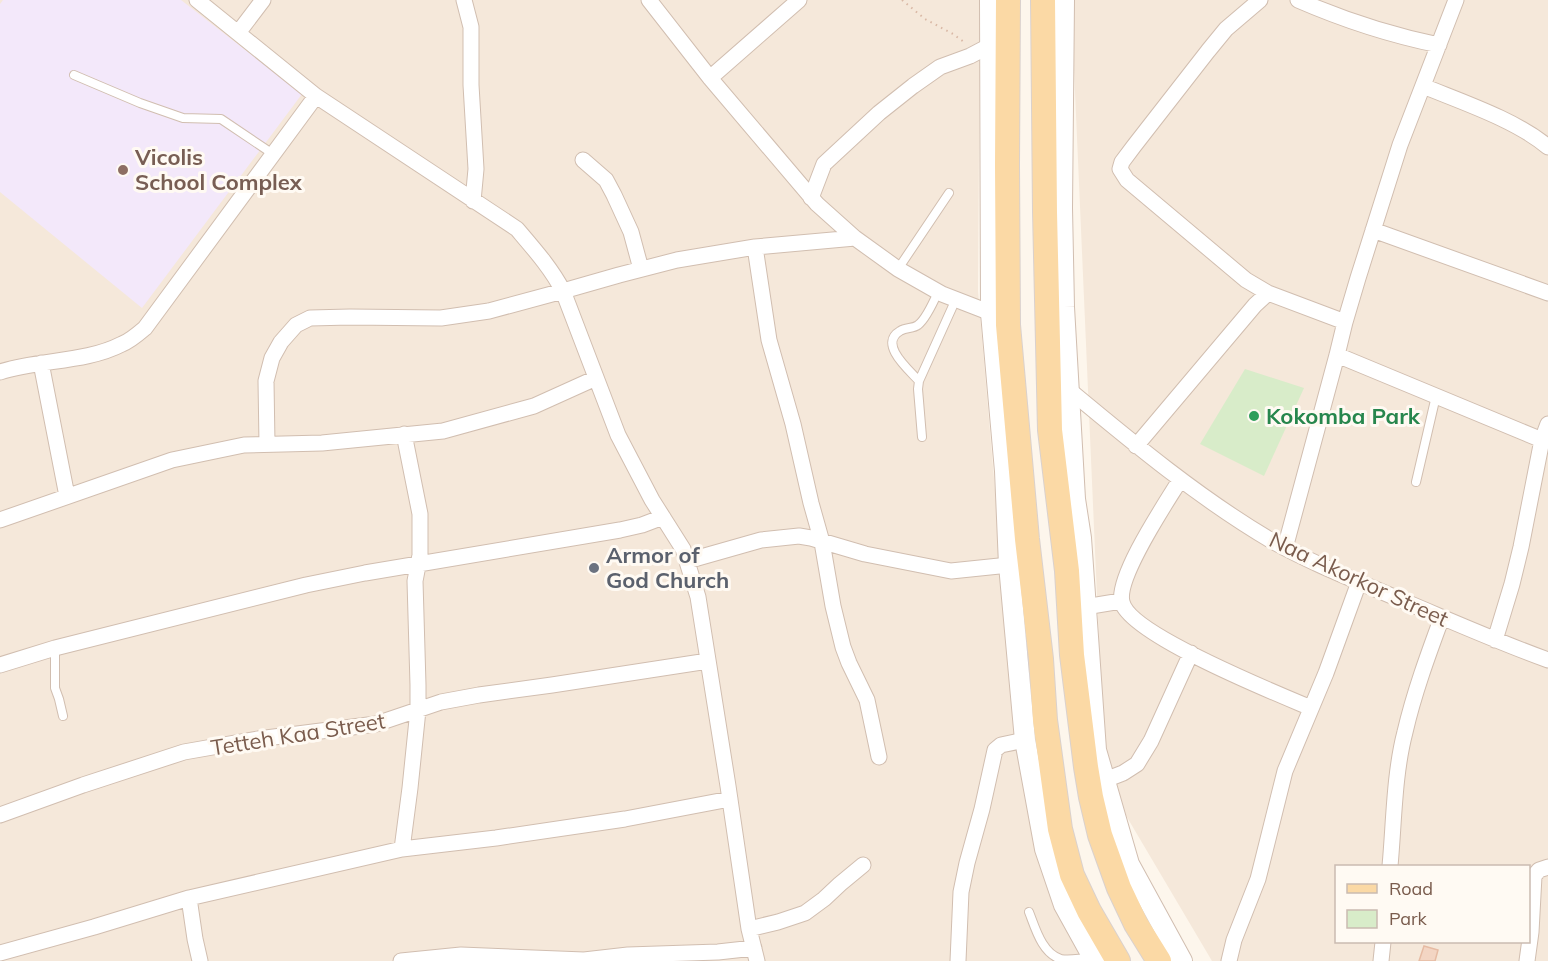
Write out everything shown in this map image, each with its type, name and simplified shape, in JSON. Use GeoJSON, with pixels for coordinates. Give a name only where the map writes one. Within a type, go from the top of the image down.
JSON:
{"type":"FeatureCollection","features":[{"type":"Feature","properties":{"kind":"main road"},"geometry":{"type":"LineString","coordinates":[[1118,961],[1089,911],[1072,875],[1060,829],[1045,720],[1008,325],[999,129],[1008,8],[1024,12],[1043,8],[1050,430],[1067,571],[1072,656],[1091,797],[1100,835],[1119,888],[1136,924],[1159,961]]}},
{"type":"Feature","properties":{"kind":"main road"},"geometry":{"type":"LineString","coordinates":[[1046,229],[1063,263]]}},
{"type":"Feature","properties":{"kind":"main road"},"geometry":{"type":"LineString","coordinates":[[1067,571],[1081,538]]}},
{"type":"Feature","properties":{"kind":"main road"},"geometry":{"type":"LineString","coordinates":[[1045,720],[1060,724],[1080,719]]}},
{"type":"Feature","properties":{"kind":"street"},"geometry":{"type":"LineString","coordinates":[[197,0],[316,96],[517,229],[538,254],[563,291],[618,435],[652,500],[683,549],[698,597],[749,929],[755,955],[718,952],[628,955],[584,960],[461,956],[401,961]]}},
{"type":"Feature","properties":{"kind":"street"},"geometry":{"type":"LineString","coordinates":[[238,33],[263,0]]}},
{"type":"Feature","properties":{"kind":"street"},"geometry":{"type":"LineString","coordinates":[[464,0],[471,27],[471,85],[476,169],[473,201]]}},
{"type":"Feature","properties":{"kind":"street"},"geometry":{"type":"LineString","coordinates":[[650,0],[711,78],[817,204],[855,238],[898,269],[939,292],[991,313]]}},
{"type":"Feature","properties":{"kind":"street"},"geometry":{"type":"LineString","coordinates":[[711,78],[799,0]]}},
{"type":"Feature","properties":{"kind":"street"},"geometry":{"type":"LineString","coordinates":[[990,0],[989,46],[999,129],[991,313],[1005,471],[1008,565],[1025,740],[1046,849],[1064,904],[1094,959]]}},
{"type":"Feature","properties":{"kind":"street"},"geometry":{"type":"LineString","coordinates":[[1064,0],[1062,208],[1068,389],[1096,750],[1129,864],[1182,961]]}},
{"type":"Feature","properties":{"kind":"street"},"geometry":{"type":"LineString","coordinates":[[1260,0],[1226,29],[1134,146],[1122,162],[1120,169],[1126,180],[1246,280],[1268,293],[1345,322]]}},
{"type":"Feature","properties":{"kind":"street"},"geometry":{"type":"LineString","coordinates":[[1298,0],[1334,16],[1404,38],[1439,45]]}},
{"type":"Feature","properties":{"kind":"street"},"geometry":{"type":"LineString","coordinates":[[1285,548],[1345,322],[1373,230],[1400,145],[1456,0]]}},
{"type":"Feature","properties":{"kind":"street"},"geometry":{"type":"LineString","coordinates":[[812,198],[824,164],[879,113],[940,67],[989,46]]}},
{"type":"Feature","properties":{"kind":"street"},"geometry":{"type":"LineString","coordinates":[[1423,86],[1520,128],[1548,147]]}},
{"type":"Feature","properties":{"kind":"street"},"geometry":{"type":"LineString","coordinates":[[0,372],[19,366],[98,353],[124,344],[145,328],[316,96]]}},
{"type":"Feature","properties":{"kind":"street"},"geometry":{"type":"LineString","coordinates":[[583,160],[606,180],[614,195],[631,232],[641,269]]}},
{"type":"Feature","properties":{"kind":"street"},"geometry":{"type":"LineString","coordinates":[[1373,230],[1548,293]]}},
{"type":"Feature","properties":{"kind":"street"},"geometry":{"type":"LineString","coordinates":[[267,444],[266,381],[272,358],[296,325],[310,318],[441,318],[489,311],[677,260],[755,247],[855,238]]}},
{"type":"Feature","properties":{"kind":"street"},"geometry":{"type":"LineString","coordinates":[[755,247],[769,340],[793,424],[822,542],[833,606],[843,647],[867,700],[879,757]]}},
{"type":"Feature","properties":{"kind":"street"},"geometry":{"type":"LineString","coordinates":[[1137,446],[1255,305],[1268,293]]}},
{"type":"Feature","properties":{"kind":"street"},"geometry":{"type":"LineString","coordinates":[[1337,355],[1542,440]]}},
{"type":"Feature","properties":{"kind":"street"},"geometry":{"type":"LineString","coordinates":[[40,363],[67,496]]}},
{"type":"Feature","properties":{"kind":"street"},"geometry":{"type":"LineString","coordinates":[[0,520],[172,460],[244,445],[322,443],[443,431],[534,406],[596,378]]}},
{"type":"Feature","properties":{"kind":"street","name":"Naa Akorkor Street"},"geometry":{"type":"LineString","coordinates":[[1068,389],[1180,480],[1285,548],[1334,572],[1548,660]]}},
{"type":"Feature","properties":{"kind":"street"},"geometry":{"type":"LineString","coordinates":[[1495,640],[1512,584],[1543,459],[1542,440],[1548,424]]}},
{"type":"Feature","properties":{"kind":"street"},"geometry":{"type":"LineString","coordinates":[[402,849],[418,710],[415,581],[420,555],[420,514],[404,434]]}},
{"type":"Feature","properties":{"kind":"street"},"geometry":{"type":"LineString","coordinates":[[1180,480],[1140,544],[1124,583],[1121,601],[1124,609],[1149,630],[1191,653],[1225,671],[1311,708]]}},
{"type":"Feature","properties":{"kind":"street"},"geometry":{"type":"LineString","coordinates":[[0,665],[55,648],[306,585],[631,527],[663,518]]}},
{"type":"Feature","properties":{"kind":"street"},"geometry":{"type":"LineString","coordinates":[[687,561],[761,540],[799,536],[865,554],[951,571],[1008,565]]}},
{"type":"Feature","properties":{"kind":"street"},"geometry":{"type":"LineString","coordinates":[[1229,961],[1234,940],[1258,879],[1285,771],[1326,673],[1359,582]]}},
{"type":"Feature","properties":{"kind":"street"},"geometry":{"type":"LineString","coordinates":[[1085,607],[1121,601]]}},
{"type":"Feature","properties":{"kind":"street"},"geometry":{"type":"LineString","coordinates":[[1390,865],[1398,772],[1404,734],[1442,617]]}},
{"type":"Feature","properties":{"kind":"street"},"geometry":{"type":"LineString","coordinates":[[1105,780],[1137,764],[1151,741],[1191,653]]}},
{"type":"Feature","properties":{"kind":"street","name":"Tetteh Kaa Street"},"geometry":{"type":"LineString","coordinates":[[0,815],[184,752],[258,739],[376,724],[441,702],[479,695],[552,686],[708,661]]}},
{"type":"Feature","properties":{"kind":"street"},"geometry":{"type":"LineString","coordinates":[[958,961],[961,892],[995,750],[1001,745],[1025,740]]}},
{"type":"Feature","properties":{"kind":"street"},"geometry":{"type":"LineString","coordinates":[[0,953],[189,897],[402,849],[601,822],[730,799]]}},
{"type":"Feature","properties":{"kind":"street"},"geometry":{"type":"LineString","coordinates":[[749,929],[805,913],[863,865]]}},
{"type":"Feature","properties":{"kind":"street"},"geometry":{"type":"LineString","coordinates":[[1530,939],[1534,876],[1539,870],[1548,867]]}},
{"type":"Feature","properties":{"kind":"street"},"geometry":{"type":"LineString","coordinates":[[189,897],[200,961]]}},
{"type":"Feature","properties":{"kind":"street"},"geometry":{"type":"LineString","coordinates":[[1381,961],[1383,943]]}},
{"type":"Feature","properties":{"kind":"street"},"geometry":{"type":"LineString","coordinates":[[1527,961],[1529,943]]}},
{"type":"Feature","properties":{"kind":"lane"},"geometry":{"type":"LineString","coordinates":[[74,75],[140,103],[183,118],[221,119],[273,154]]}},
{"type":"Feature","properties":{"kind":"lane"},"geometry":{"type":"LineString","coordinates":[[898,269],[949,193]]}},
{"type":"Feature","properties":{"kind":"lane"},"geometry":{"type":"LineString","coordinates":[[919,381],[894,354],[892,344],[895,335],[902,329],[917,326],[922,321],[939,292]]}},
{"type":"Feature","properties":{"kind":"lane"},"geometry":{"type":"LineString","coordinates":[[922,437],[919,381],[956,299]]}},
{"type":"Feature","properties":{"kind":"lane"},"geometry":{"type":"LineString","coordinates":[[1416,482],[1436,396]]}},
{"type":"Feature","properties":{"kind":"lane"},"geometry":{"type":"LineString","coordinates":[[55,648],[55,688],[63,716]]}},
{"type":"Feature","properties":{"kind":"lane"},"geometry":{"type":"LineString","coordinates":[[1029,912],[1048,952],[1060,959],[1094,959]]}},
{"type":"Feature","properties":{"kind":"path"},"geometry":{"type":"LineString","coordinates":[[902,0],[925,19],[965,42],[970,56]]}},
{"type":"Feature","properties":{"kind":"shaded area"},"geometry":{"type":"Polygon","coordinates":[[[0,0],[980,0],[978,291],[1016,737],[1087,961],[0,961],[0,0]]]}},
{"type":"Feature","properties":{"kind":"shaded area","name":"Vicolis School Complex"},"geometry":{"type":"Polygon","coordinates":[[[3,0],[181,0],[302,94],[142,308],[0,192],[0,4],[3,0]]]}},
{"type":"Feature","properties":{"kind":"shaded area"},"geometry":{"type":"Polygon","coordinates":[[[1071,0],[1548,0],[1548,961],[1212,961],[1105,780],[1071,0]]]}},
{"type":"Feature","properties":{"kind":"green space","name":"Kokomba Park"},"geometry":{"type":"Polygon","coordinates":[[[1245,369],[1304,388],[1264,476],[1200,444],[1245,369]]]}},
{"type":"Feature","properties":{"kind":"building"},"geometry":{"type":"Polygon","coordinates":[[[1424,946],[1438,950],[1435,961],[1419,961],[1424,946]]]}},
{"type":"Feature","properties":{"kind":"place","name":"Vicolis School Complex"},"geometry":{"type":"Point","coordinates":[123,170]}},
{"type":"Feature","properties":{"kind":"place","name":"Kokomba Park"},"geometry":{"type":"Point","coordinates":[1254,416]}},
{"type":"Feature","properties":{"kind":"place","name":"Armor of God Church"},"geometry":{"type":"Point","coordinates":[594,568]}}]}
